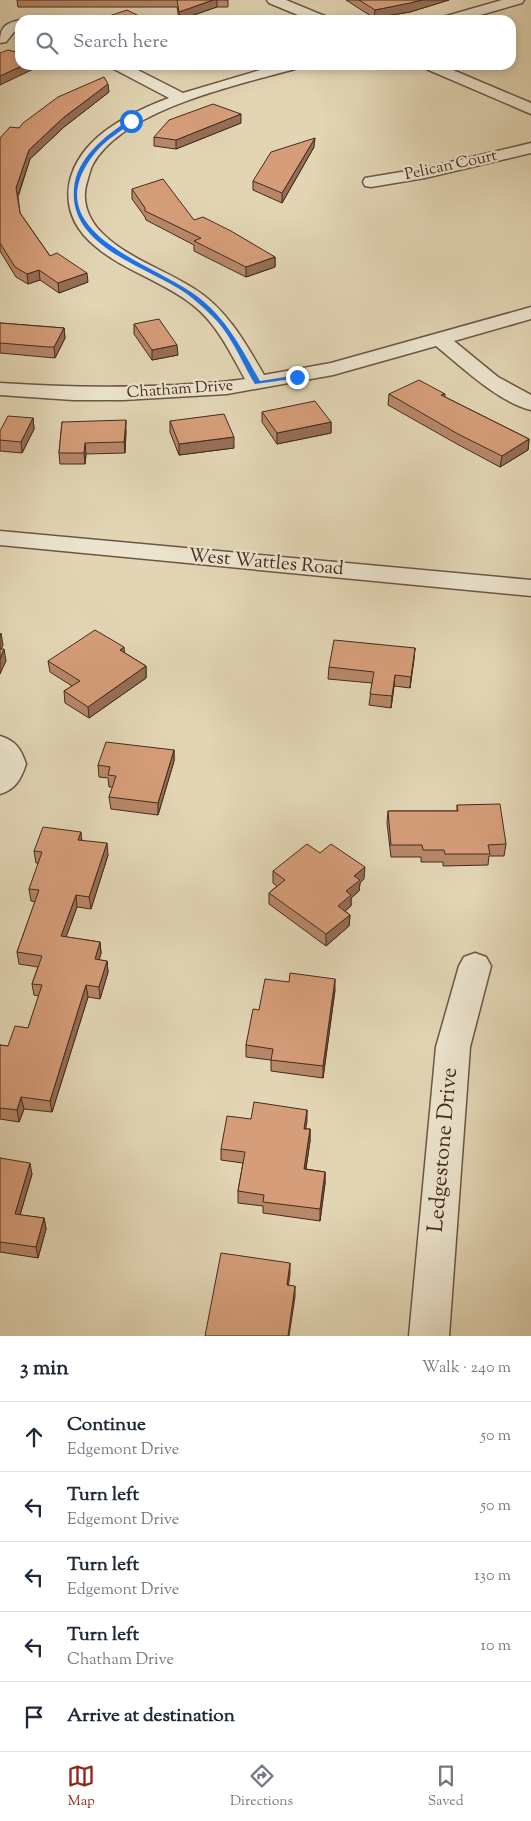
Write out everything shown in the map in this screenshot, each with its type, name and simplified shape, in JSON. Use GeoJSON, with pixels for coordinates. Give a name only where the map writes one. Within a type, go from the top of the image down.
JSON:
{"type":"FeatureCollection","features":[{"type":"Feature","properties":{"kind":"street"},"geometry":{"type":"LineString","coordinates":[[274,0],[310,15]]}},
{"type":"Feature","properties":{"kind":"street"},"geometry":{"type":"LineString","coordinates":[[465,15],[517,0]]}},
{"type":"Feature","properties":{"kind":"street"},"geometry":{"type":"LineString","coordinates":[[0,39],[9,29],[15,26]]}},
{"type":"Feature","properties":{"kind":"street"},"geometry":{"type":"LineString","coordinates":[[0,39],[15,38]]}},
{"type":"Feature","properties":{"kind":"street"},"geometry":{"type":"LineString","coordinates":[[127,70],[181,98]]}},
{"type":"Feature","properties":{"kind":"street"},"geometry":{"type":"LineString","coordinates":[[258,383],[228,330],[213,313],[188,293],[100,242],[85,224],[78,211],[76,197],[77,182],[83,167],[94,151],[110,135],[131,121],[151,110],[181,98],[277,70]]}},
{"type":"Feature","properties":{"kind":"street"},"geometry":{"type":"LineString","coordinates":[[441,70],[531,109]]}},
{"type":"Feature","properties":{"kind":"street","name":"Pelican Court"},"geometry":{"type":"LineString","coordinates":[[371,182],[425,173],[531,148]]}},
{"type":"Feature","properties":{"kind":"street","name":"Chatham Drive"},"geometry":{"type":"LineString","coordinates":[[0,389],[73,394],[123,394],[174,392],[258,383],[333,369],[531,313]]}},
{"type":"Feature","properties":{"kind":"street"},"geometry":{"type":"LineString","coordinates":[[439,338],[491,381],[531,404]]}},
{"type":"Feature","properties":{"kind":"street","name":"West Wattles Road"},"geometry":{"type":"LineString","coordinates":[[0,538],[531,588]]}},
{"type":"Feature","properties":{"kind":"street"},"geometry":{"type":"LineString","coordinates":[[0,746],[8,752],[12,764],[8,776],[0,784]]}},
{"type":"Feature","properties":{"kind":"street","name":"Ledgestone Drive"},"geometry":{"type":"LineString","coordinates":[[429,1336],[453,1047],[475,966]]}},
{"type":"Feature","properties":{"kind":"building"},"geometry":{"type":"Polygon","coordinates":[[[177,0],[213,0],[179,12],[177,0]]]}},
{"type":"Feature","properties":{"kind":"building"},"geometry":{"type":"Polygon","coordinates":[[[359,0],[422,0],[375,10],[359,0]]]}},
{"type":"Feature","properties":{"kind":"building"},"geometry":{"type":"Polygon","coordinates":[[[127,10],[137,15],[112,15],[127,10]]]}},
{"type":"Feature","properties":{"kind":"building"},"geometry":{"type":"Polygon","coordinates":[[[8,50],[15,52],[15,69],[0,76],[0,53],[8,50]]]}},
{"type":"Feature","properties":{"kind":"building"},"geometry":{"type":"Polygon","coordinates":[[[104,77],[108,84],[63,118],[29,150],[16,188],[20,213],[50,256],[57,253],[87,273],[58,283],[39,270],[27,274],[15,267],[0,243],[0,138],[10,127],[19,128],[58,97],[104,77]]]}},
{"type":"Feature","properties":{"kind":"building"},"geometry":{"type":"Polygon","coordinates":[[[213,104],[241,114],[176,140],[154,137],[169,120],[213,104]]]}},
{"type":"Feature","properties":{"kind":"building"},"geometry":{"type":"Polygon","coordinates":[[[315,138],[282,193],[253,181],[271,152],[315,138]]]}},
{"type":"Feature","properties":{"kind":"building"},"geometry":{"type":"Polygon","coordinates":[[[163,179],[194,220],[203,217],[275,257],[246,267],[194,241],[201,238],[145,211],[145,208],[132,189],[163,179]]]}},
{"type":"Feature","properties":{"kind":"building"},"geometry":{"type":"Polygon","coordinates":[[[159,319],[177,345],[152,350],[134,324],[159,319]]]}},
{"type":"Feature","properties":{"kind":"building"},"geometry":{"type":"Polygon","coordinates":[[[0,323],[64,328],[54,347],[48,347],[0,343],[0,323]]]}},
{"type":"Feature","properties":{"kind":"building"},"geometry":{"type":"Polygon","coordinates":[[[419,380],[445,394],[441,395],[529,439],[502,456],[458,434],[389,394],[419,380]]]}},
{"type":"Feature","properties":{"kind":"building"},"geometry":{"type":"Polygon","coordinates":[[[315,401],[331,422],[277,433],[262,412],[315,401]]]}},
{"type":"Feature","properties":{"kind":"building"},"geometry":{"type":"Polygon","coordinates":[[[224,414],[234,437],[179,444],[170,421],[224,414]]]}},
{"type":"Feature","properties":{"kind":"building"},"geometry":{"type":"Polygon","coordinates":[[[8,416],[33,418],[21,442],[0,440],[0,431],[8,416]]]}},
{"type":"Feature","properties":{"kind":"building"},"geometry":{"type":"Polygon","coordinates":[[[126,420],[124,442],[85,443],[84,453],[59,453],[62,422],[126,420]]]}},
{"type":"Feature","properties":{"kind":"building"},"geometry":{"type":"Polygon","coordinates":[[[95,630],[124,647],[120,650],[146,666],[88,707],[64,691],[80,681],[48,661],[95,630]]]}},
{"type":"Feature","properties":{"kind":"building"},"geometry":{"type":"Polygon","coordinates":[[[334,640],[415,648],[411,677],[395,675],[392,696],[370,694],[374,672],[329,667],[334,640]]]}},
{"type":"Feature","properties":{"kind":"building"},"geometry":{"type":"Polygon","coordinates":[[[0,649],[4,649],[0,659],[0,649]]]}},
{"type":"Feature","properties":{"kind":"building"},"geometry":{"type":"Polygon","coordinates":[[[106,742],[174,750],[158,803],[109,797],[116,776],[108,775],[110,767],[98,765],[106,742]]]}},
{"type":"Feature","properties":{"kind":"building"},"geometry":{"type":"Polygon","coordinates":[[[500,804],[506,844],[488,845],[490,854],[445,854],[444,850],[423,850],[422,845],[391,845],[388,811],[458,811],[457,805],[500,804]]]}},
{"type":"Feature","properties":{"kind":"building"},"geometry":{"type":"Polygon","coordinates":[[[43,827],[81,832],[78,840],[107,843],[89,897],[76,895],[61,936],[100,942],[95,959],[107,961],[99,987],[86,985],[50,1101],[21,1097],[17,1110],[0,1108],[0,1045],[8,1046],[15,1026],[28,1028],[42,985],[32,984],[42,956],[17,952],[39,890],[29,889],[42,852],[34,851],[43,827]]]}},
{"type":"Feature","properties":{"kind":"building"},"geometry":{"type":"Polygon","coordinates":[[[307,844],[320,853],[331,844],[365,867],[354,876],[360,880],[346,891],[351,895],[338,906],[350,915],[326,934],[269,893],[285,880],[273,871],[307,844]]]}},
{"type":"Feature","properties":{"kind":"building"},"geometry":{"type":"Polygon","coordinates":[[[290,973],[335,979],[323,1066],[271,1060],[273,1049],[246,1045],[253,1009],[259,1010],[265,979],[289,982],[290,973]]]}},
{"type":"Feature","properties":{"kind":"building"},"geometry":{"type":"Polygon","coordinates":[[[254,1102],[307,1110],[304,1129],[310,1129],[304,1169],[325,1172],[320,1209],[263,1202],[264,1195],[238,1191],[245,1152],[221,1149],[227,1116],[251,1119],[254,1102]]]}},
{"type":"Feature","properties":{"kind":"building"},"geometry":{"type":"Polygon","coordinates":[[[0,1158],[30,1163],[15,1214],[44,1218],[36,1247],[0,1242],[0,1158]]]}},
{"type":"Feature","properties":{"kind":"building"},"geometry":{"type":"Polygon","coordinates":[[[221,1253],[290,1263],[287,1285],[295,1286],[288,1336],[205,1336],[221,1253]]]}},
{"type":"Feature","properties":{"kind":"route"},"geometry":{"type":"LineString","coordinates":[[131,121],[110,135],[94,151],[83,167],[77,182],[76,197],[78,211],[85,224],[100,242],[188,293],[213,313],[228,330],[258,383],[297,377]]}}]}
